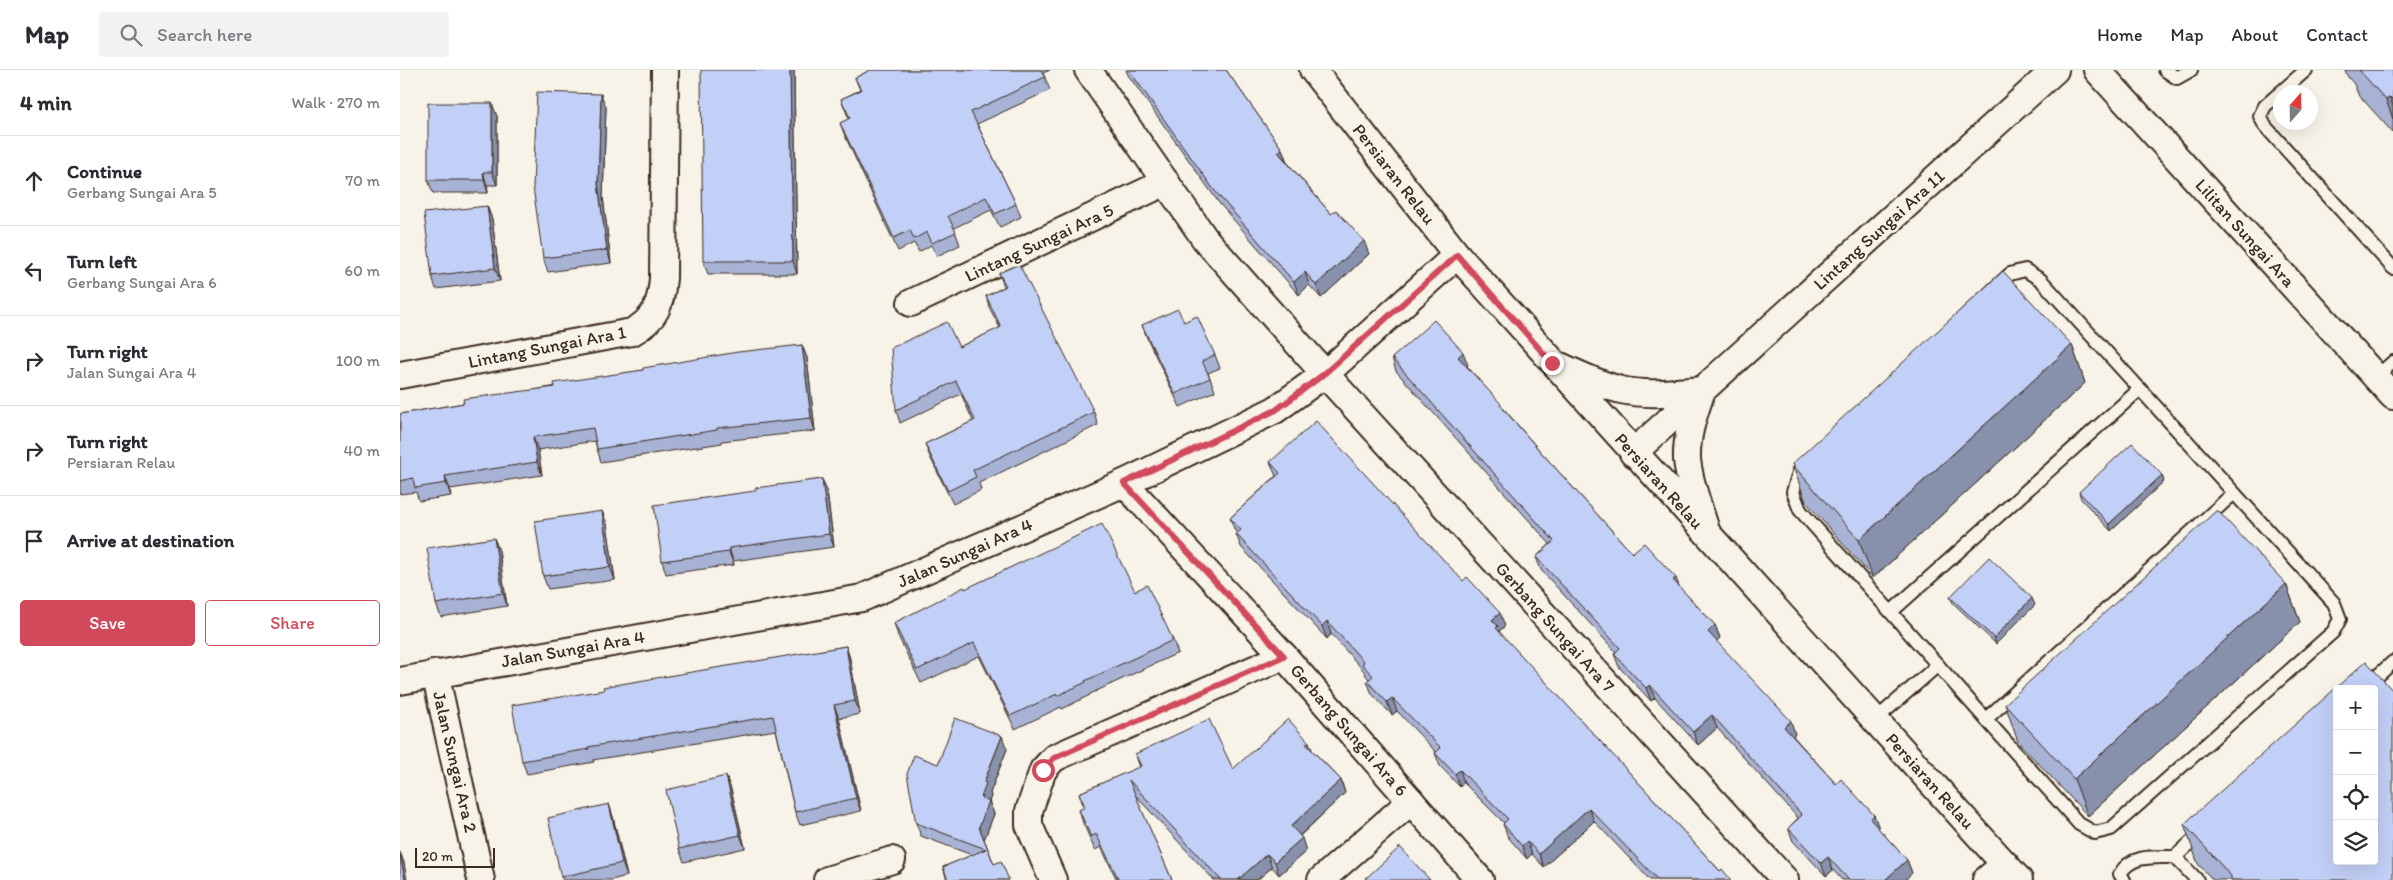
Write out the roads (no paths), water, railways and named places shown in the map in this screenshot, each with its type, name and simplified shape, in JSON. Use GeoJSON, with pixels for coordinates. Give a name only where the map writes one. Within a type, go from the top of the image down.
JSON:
{"type":"FeatureCollection","features":[{"type":"Feature","properties":{"kind":"street","name":"Lintang Sungai Ara 1"},"geometry":{"type":"LineString","coordinates":[[400,375],[632,332],[646,324],[655,312],[662,295],[665,70]]}},
{"type":"Feature","properties":{"kind":"street"},"geometry":{"type":"LineString","coordinates":[[1088,70],[1205,238],[1324,374]]}},
{"type":"Feature","properties":{"kind":"street","name":"Persiaran Relau"},"geometry":{"type":"LineString","coordinates":[[1312,70],[1457,255],[1552,363],[1875,720],[2003,875]]}},
{"type":"Feature","properties":{"kind":"street","name":"Lintang Sungai Ara 11"},"geometry":{"type":"LineString","coordinates":[[1633,453],[2055,70]]}},
{"type":"Feature","properties":{"kind":"street","name":"Lilitan Sungai Ara"},"geometry":{"type":"LineString","coordinates":[[2097,70],[2387,378]]}},
{"type":"Feature","properties":{"kind":"street","name":"Lintang Sungai Ara 5"},"geometry":{"type":"LineString","coordinates":[[911,303],[1166,182]]}},
{"type":"Feature","properties":{"kind":"street","name":"Jalan Sungai Ara 4"},"geometry":{"type":"LineString","coordinates":[[400,682],[435,674],[862,598],[1124,483],[1276,410],[1324,374],[1457,255]]}},
{"type":"Feature","properties":{"kind":"street"},"geometry":{"type":"LineString","coordinates":[[1552,363],[1594,381],[1622,390],[1649,393],[1702,390]]}},
{"type":"Feature","properties":{"kind":"street","name":"Gerbang Sungai Ara 7"},"geometry":{"type":"LineString","coordinates":[[1324,374],[1785,880]]}},
{"type":"Feature","properties":{"kind":"street","name":"Lintang Sungai Ara 11"},"geometry":{"type":"LineString","coordinates":[[1702,390],[1692,420],[1687,458],[1694,490],[1708,536]]}},
{"type":"Feature","properties":{"kind":"street","name":"Gerbang Sungai Ara 6"},"geometry":{"type":"LineString","coordinates":[[1124,483],[1284,656],[1480,880]]}},
{"type":"Feature","properties":{"kind":"street"},"geometry":{"type":"LineString","coordinates":[[1054,880],[1029,825],[1029,811],[1043,770],[1054,758],[1284,656]]}},
{"type":"Feature","properties":{"kind":"street","name":"Jalan Sungai Ara 2"},"geometry":{"type":"LineString","coordinates":[[435,674],[482,880]]}},
{"type":"Feature","properties":{"kind":"street","name":"Gerbang Sungai Ara 6"},"geometry":{"type":"LineString","coordinates":[[1321,880],[1411,801]]}},
{"type":"Feature","properties":{"kind":"street"},"geometry":{"type":"LineString","coordinates":[[827,880],[892,860]]}},
{"type":"Feature","properties":{"kind":"lane"},"geometry":{"type":"LineString","coordinates":[[2164,70],[2177,78],[2191,70]]}},
{"type":"Feature","properties":{"kind":"lane"},"geometry":{"type":"LineString","coordinates":[[2306,70],[2265,106],[2260,116],[2265,126],[2393,268]]}},
{"type":"Feature","properties":{"kind":"lane"},"geometry":{"type":"LineString","coordinates":[[2025,270],[2041,280],[2234,493],[2334,603],[2340,619],[2333,632],[2111,829],[2095,833],[2080,824],[1800,510],[1793,492],[1800,472],[2010,274],[2025,270]]}},
{"type":"Feature","properties":{"kind":"lane"},"geometry":{"type":"LineString","coordinates":[[1891,612],[2140,389]]}},
{"type":"Feature","properties":{"kind":"lane"},"geometry":{"type":"LineString","coordinates":[[1986,719],[2234,493]]}},
{"type":"Feature","properties":{"kind":"lane"},"geometry":{"type":"LineString","coordinates":[[2367,685],[2393,662]]}},
{"type":"Feature","properties":{"kind":"lane"},"geometry":{"type":"LineString","coordinates":[[1875,720],[1938,665]]}},
{"type":"Feature","properties":{"kind":"lane"},"geometry":{"type":"LineString","coordinates":[[2124,880],[2120,874],[2137,859],[2175,856],[2211,824]]}},
{"type":"Feature","properties":{"kind":"lane"},"geometry":{"type":"LineString","coordinates":[[2175,856],[2196,880]]}}]}
